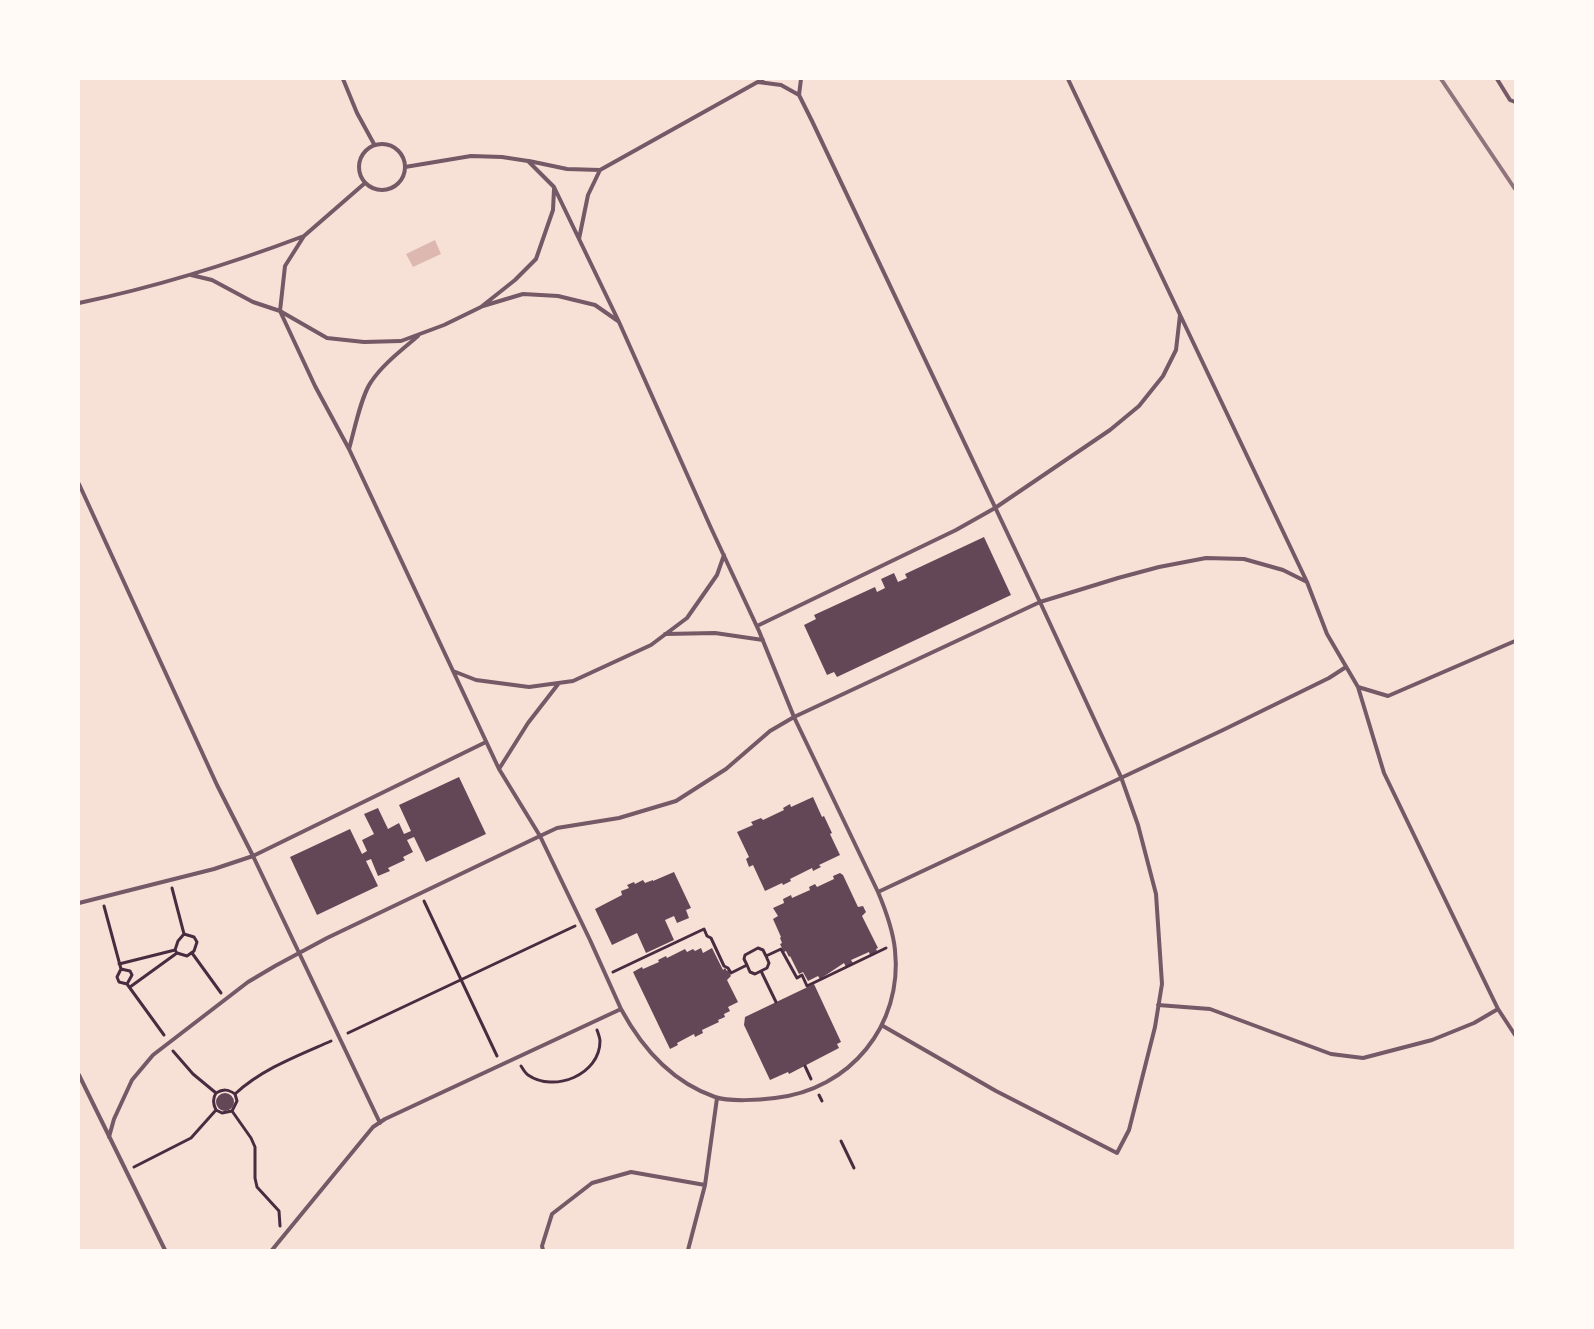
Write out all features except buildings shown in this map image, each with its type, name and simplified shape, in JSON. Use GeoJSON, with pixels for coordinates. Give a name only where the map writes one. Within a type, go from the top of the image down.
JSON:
{"type":"FeatureCollection","features":[{"type":"Feature","properties":{"kind":"lane"},"geometry":{"type":"LineString","coordinates":[[343,79],[357,113],[374,144]]}},
{"type":"Feature","properties":{"kind":"lane"},"geometry":{"type":"LineString","coordinates":[[405,167],[471,156],[502,157],[568,169],[600,170],[762,79]]}},
{"type":"Feature","properties":{"kind":"lane"},"geometry":{"type":"LineString","coordinates":[[800,79],[799,96],[1040,602],[1121,777],[1138,825],[1156,894],[1162,984],[1155,1027],[1129,1130],[1117,1153],[996,1091],[882,1026]]}},
{"type":"Feature","properties":{"kind":"lane"},"geometry":{"type":"LineString","coordinates":[[1068,79],[1307,582],[1328,634],[1358,687],[1384,773],[1498,1009],[1515,1035]]}},
{"type":"Feature","properties":{"kind":"lane"},"geometry":{"type":"LineString","coordinates":[[1497,79],[1510,100],[1515,102]]}},
{"type":"Feature","properties":{"kind":"lane"},"geometry":{"type":"LineString","coordinates":[[758,82],[781,85],[799,96]]}},
{"type":"Feature","properties":{"kind":"lane"},"geometry":{"type":"LineString","coordinates":[[374,144],[388,144],[395,147],[404,159],[405,167],[400,182],[386,190],[371,188],[360,176],[358,168],[362,154],[374,144]]}},
{"type":"Feature","properties":{"kind":"lane"},"geometry":{"type":"LineString","coordinates":[[365,183],[304,236],[285,266],[280,311],[315,386],[349,449],[499,769],[540,836],[582,923],[620,1009],[652,1056],[685,1083],[717,1098],[756,1100],[790,1096],[816,1088],[834,1078],[852,1064],[869,1045],[882,1026],[890,1006],[895,982],[894,945],[889,920],[878,892],[794,717],[757,626],[619,322],[554,187],[528,161]]}},
{"type":"Feature","properties":{"kind":"lane"},"geometry":{"type":"LineString","coordinates":[[578,239],[588,195],[600,170]]}},
{"type":"Feature","properties":{"kind":"lane"},"geometry":{"type":"LineString","coordinates":[[481,307],[515,280],[536,258],[553,210],[554,187]]}},
{"type":"Feature","properties":{"kind":"lane"},"geometry":{"type":"LineString","coordinates":[[79,303],[191,275],[304,236]]}},
{"type":"Feature","properties":{"kind":"lane"},"geometry":{"type":"LineString","coordinates":[[191,275],[212,280],[253,302],[280,311],[327,338],[364,342],[401,341],[444,325],[481,307],[523,294],[558,296],[595,305],[619,322]]}},
{"type":"Feature","properties":{"kind":"lane"},"geometry":{"type":"LineString","coordinates":[[757,626],[956,530],[995,508],[1110,430],[1139,406],[1163,376],[1176,350],[1180,314]]}},
{"type":"Feature","properties":{"kind":"lane"},"geometry":{"type":"LineString","coordinates":[[349,449],[359,412],[370,383],[390,361],[421,333]]}},
{"type":"Feature","properties":{"kind":"lane"},"geometry":{"type":"LineString","coordinates":[[79,484],[217,785],[380,1122]]}},
{"type":"Feature","properties":{"kind":"lane"},"geometry":{"type":"LineString","coordinates":[[452,671],[476,680],[529,687],[573,681],[651,645],[687,618],[717,575],[724,555]]}},
{"type":"Feature","properties":{"kind":"lane"},"geometry":{"type":"LineString","coordinates":[[109,1137],[114,1119],[132,1080],[153,1055],[248,982],[299,952],[557,828],[618,818],[676,801],[726,769],[770,731],[794,717],[1040,602],[1159,567],[1206,558],[1244,560],[1283,570],[1307,582]]}},
{"type":"Feature","properties":{"kind":"lane"},"geometry":{"type":"LineString","coordinates":[[665,634],[715,633],[763,640]]}},
{"type":"Feature","properties":{"kind":"lane"},"geometry":{"type":"LineString","coordinates":[[1358,687],[1388,696],[1515,641]]}},
{"type":"Feature","properties":{"kind":"lane"},"geometry":{"type":"LineString","coordinates":[[878,892],[1223,730],[1346,667]]}},
{"type":"Feature","properties":{"kind":"lane"},"geometry":{"type":"LineString","coordinates":[[499,769],[528,723],[559,683]]}},
{"type":"Feature","properties":{"kind":"lane"},"geometry":{"type":"LineString","coordinates":[[79,903],[214,869],[253,856],[486,742]]}},
{"type":"Feature","properties":{"kind":"lane"},"geometry":{"type":"LineString","coordinates":[[1158,1005],[1210,1008],[1331,1054],[1363,1058],[1432,1040],[1474,1023],[1498,1009]]}},
{"type":"Feature","properties":{"kind":"lane"},"geometry":{"type":"LineString","coordinates":[[272,1250],[380,1122],[620,1009]]}},
{"type":"Feature","properties":{"kind":"lane"},"geometry":{"type":"LineString","coordinates":[[79,1075],[165,1250]]}},
{"type":"Feature","properties":{"kind":"lane"},"geometry":{"type":"LineString","coordinates":[[688,1250],[705,1186],[717,1098]]}},
{"type":"Feature","properties":{"kind":"lane"},"geometry":{"type":"LineString","coordinates":[[543,1250],[542,1246],[552,1214],[592,1183],[631,1172],[705,1186]]}},
{"type":"Feature","properties":{"kind":"path"},"geometry":{"type":"LineString","coordinates":[[170,880],[184,934]]}},
{"type":"Feature","properties":{"kind":"path"},"geometry":{"type":"LineString","coordinates":[[420,893],[462,979],[501,1066]]}},
{"type":"Feature","properties":{"kind":"path"},"geometry":{"type":"LineString","coordinates":[[102,898],[119,964],[120,969],[117,977],[119,982],[129,986],[164,1036]]}},
{"type":"Feature","properties":{"kind":"path"},"geometry":{"type":"LineString","coordinates":[[346,1034],[582,923]]}},
{"type":"Feature","properties":{"kind":"path"},"geometry":{"type":"LineString","coordinates":[[606,976],[704,929],[707,936],[711,938],[724,966],[728,968],[730,973],[747,965]]}},
{"type":"Feature","properties":{"kind":"path"},"geometry":{"type":"LineString","coordinates":[[129,986],[176,951],[178,941],[184,934]]}},
{"type":"Feature","properties":{"kind":"path"},"geometry":{"type":"LineString","coordinates":[[119,964],[176,951],[187,956],[192,953],[197,942],[194,937],[184,934]]}},
{"type":"Feature","properties":{"kind":"path"},"geometry":{"type":"LineString","coordinates":[[766,956],[782,948],[798,978],[802,975],[807,986],[894,945]]}},
{"type":"Feature","properties":{"kind":"path"},"geometry":{"type":"LineString","coordinates":[[758,948],[763,950],[769,963],[767,968],[755,974],[750,972],[747,965],[744,959],[745,955],[758,948]]}},
{"type":"Feature","properties":{"kind":"path"},"geometry":{"type":"LineString","coordinates":[[192,953],[226,1000]]}},
{"type":"Feature","properties":{"kind":"path"},"geometry":{"type":"LineString","coordinates":[[120,969],[130,971],[132,975],[129,986]]}},
{"type":"Feature","properties":{"kind":"path"},"geometry":{"type":"LineString","coordinates":[[761,971],[776,1002]]}},
{"type":"Feature","properties":{"kind":"path"},"geometry":{"type":"LineString","coordinates":[[517,1059],[527,1075],[543,1081],[565,1082],[582,1074],[596,1058],[600,1041],[595,1022]]}},
{"type":"Feature","properties":{"kind":"path"},"geometry":{"type":"LineString","coordinates":[[235,1094],[245,1085],[272,1068],[332,1041]]}},
{"type":"Feature","properties":{"kind":"path"},"geometry":{"type":"LineString","coordinates":[[173,1050],[193,1074],[216,1094]]}},
{"type":"Feature","properties":{"kind":"path"},"geometry":{"type":"LineString","coordinates":[[805,1066],[812,1081]]}},
{"type":"Feature","properties":{"kind":"path"},"geometry":{"type":"LineString","coordinates":[[222,1090],[230,1090],[235,1094],[237,1101],[232,1111],[222,1113],[216,1110],[213,1098],[216,1094],[222,1090]]}},
{"type":"Feature","properties":{"kind":"path"},"geometry":{"type":"LineString","coordinates":[[819,1094],[822,1101]]}},
{"type":"Feature","properties":{"kind":"path"},"geometry":{"type":"LineString","coordinates":[[125,1170],[191,1138],[216,1110]]}},
{"type":"Feature","properties":{"kind":"path"},"geometry":{"type":"LineString","coordinates":[[232,1111],[255,1147],[255,1178],[257,1187],[279,1211],[284,1236]]}},
{"type":"Feature","properties":{"kind":"path"},"geometry":{"type":"LineString","coordinates":[[841,1141],[854,1168]]}},
{"type":"Feature","properties":{"kind":"shaded area"},"geometry":{"type":"Polygon","coordinates":[[[435,240],[441,254],[413,267],[406,254],[435,240]]]}},
{"type":"Feature","properties":{"kind":"railway"},"geometry":{"type":"LineString","coordinates":[[1441,79],[1515,189]]}}]}
